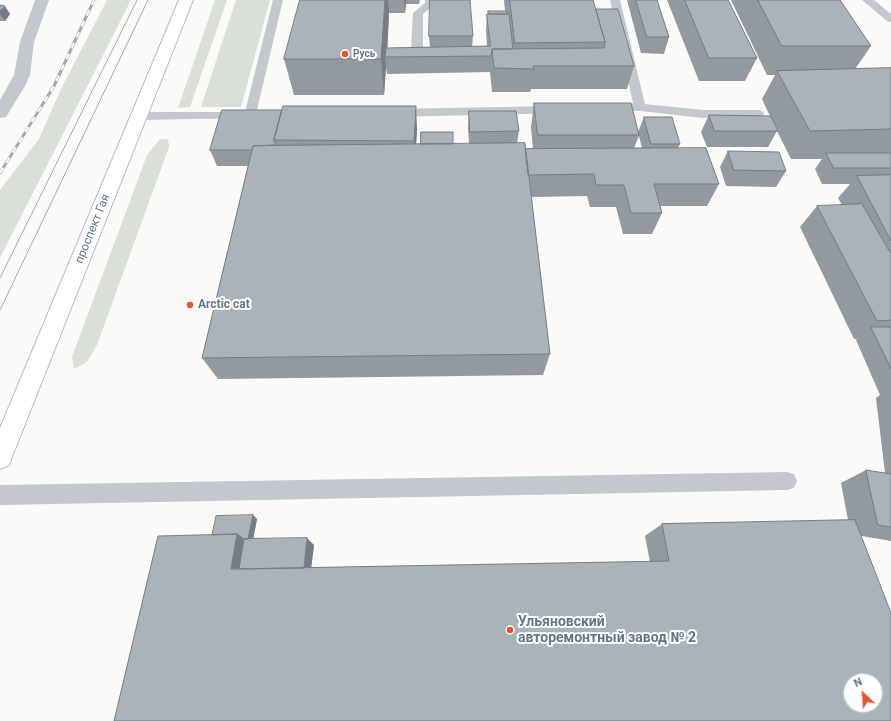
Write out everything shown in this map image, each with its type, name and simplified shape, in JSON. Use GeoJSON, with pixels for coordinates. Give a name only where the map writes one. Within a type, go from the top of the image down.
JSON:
{"type":"FeatureCollection","features":[{"type":"Feature","properties":{"kind":"main road","name":"проспект Гая"},"geometry":{"type":"LineString","coordinates":[[0,457],[186,0]]}},
{"type":"Feature","properties":{"kind":"street"},"geometry":{"type":"LineString","coordinates":[[0,112],[17,86],[22,75],[27,42],[42,0]]}},
{"type":"Feature","properties":{"kind":"lane"},"geometry":{"type":"LineString","coordinates":[[251,115],[278,0]]}},
{"type":"Feature","properties":{"kind":"lane"},"geometry":{"type":"LineString","coordinates":[[417,49],[418,13],[430,4],[430,0]]}},
{"type":"Feature","properties":{"kind":"lane"},"geometry":{"type":"LineString","coordinates":[[615,0],[640,107]]}},
{"type":"Feature","properties":{"kind":"lane"},"geometry":{"type":"LineString","coordinates":[[867,0],[891,19]]}},
{"type":"Feature","properties":{"kind":"lane"},"geometry":{"type":"LineString","coordinates":[[594,109],[640,107],[703,114],[758,114]]}},
{"type":"Feature","properties":{"kind":"lane"},"geometry":{"type":"LineString","coordinates":[[381,113],[571,109]]}},
{"type":"Feature","properties":{"kind":"lane"},"geometry":{"type":"LineString","coordinates":[[139,116],[266,115]]}},
{"type":"Feature","properties":{"kind":"lane"},"geometry":{"type":"LineString","coordinates":[[0,495],[787,481]]}},
{"type":"Feature","properties":{"kind":"shaded area"},"geometry":{"type":"Polygon","coordinates":[[[107,0],[131,0],[0,258],[0,190],[39,139],[61,89],[107,0]]]}},
{"type":"Feature","properties":{"kind":"shaded area"},"geometry":{"type":"Polygon","coordinates":[[[215,0],[227,0],[190,107],[178,108],[215,0]]]}},
{"type":"Feature","properties":{"kind":"shaded area"},"geometry":{"type":"Polygon","coordinates":[[[236,0],[270,0],[241,107],[201,107],[236,0]]]}},
{"type":"Feature","properties":{"kind":"shaded area"},"geometry":{"type":"Polygon","coordinates":[[[160,139],[168,139],[169,147],[97,345],[87,362],[74,369],[72,357],[147,155],[160,139]]]}},
{"type":"Feature","properties":{"kind":"building"},"geometry":{"type":"Polygon","coordinates":[[[300,0],[385,0],[381,59],[284,59],[300,0]]]}},
{"type":"Feature","properties":{"kind":"building"},"geometry":{"type":"Polygon","coordinates":[[[430,0],[470,0],[473,36],[429,36],[430,0]]]}},
{"type":"Feature","properties":{"kind":"building"},"geometry":{"type":"Polygon","coordinates":[[[510,0],[593,0],[605,42],[515,43],[510,0]]]}},
{"type":"Feature","properties":{"kind":"building"},"geometry":{"type":"Polygon","coordinates":[[[636,0],[657,0],[669,37],[647,37],[636,0]]]}},
{"type":"Feature","properties":{"kind":"building"},"geometry":{"type":"Polygon","coordinates":[[[685,0],[728,0],[757,58],[709,58],[685,0]]]}},
{"type":"Feature","properties":{"kind":"building"},"geometry":{"type":"Polygon","coordinates":[[[758,0],[840,0],[871,46],[782,46],[758,0]]]}},
{"type":"Feature","properties":{"kind":"building"},"geometry":{"type":"Polygon","coordinates":[[[0,5],[5,6],[0,11],[0,5]]]}},
{"type":"Feature","properties":{"kind":"building"},"geometry":{"type":"Polygon","coordinates":[[[596,9],[618,9],[634,66],[533,66],[534,69],[494,68],[492,49],[604,48],[605,42],[596,9]]]}},
{"type":"Feature","properties":{"kind":"building"},"geometry":{"type":"Polygon","coordinates":[[[488,11],[507,11],[507,14],[489,14],[488,11]]]}},
{"type":"Feature","properties":{"kind":"building"},"geometry":{"type":"Polygon","coordinates":[[[487,14],[509,14],[513,49],[492,49],[491,56],[385,57],[386,48],[490,46],[487,14]]]}},
{"type":"Feature","properties":{"kind":"building"},"geometry":{"type":"Polygon","coordinates":[[[891,68],[891,129],[810,131],[777,71],[891,68]]]}},
{"type":"Feature","properties":{"kind":"building"},"geometry":{"type":"Polygon","coordinates":[[[534,103],[631,103],[639,135],[538,135],[534,103]]]}},
{"type":"Feature","properties":{"kind":"building"},"geometry":{"type":"Polygon","coordinates":[[[283,106],[416,106],[414,141],[274,140],[283,106]]]}},
{"type":"Feature","properties":{"kind":"building"},"geometry":{"type":"Polygon","coordinates":[[[222,110],[282,110],[274,140],[275,145],[253,146],[252,150],[210,150],[222,110]]]}},
{"type":"Feature","properties":{"kind":"building"},"geometry":{"type":"Polygon","coordinates":[[[469,111],[516,111],[519,131],[470,132],[469,111]]]}},
{"type":"Feature","properties":{"kind":"building"},"geometry":{"type":"Polygon","coordinates":[[[709,115],[771,116],[778,131],[715,131],[709,115]]]}},
{"type":"Feature","properties":{"kind":"building"},"geometry":{"type":"Polygon","coordinates":[[[644,117],[672,117],[680,144],[651,144],[644,117]]]}},
{"type":"Feature","properties":{"kind":"building"},"geometry":{"type":"Polygon","coordinates":[[[421,132],[453,132],[453,144],[421,144],[421,132]]]}},
{"type":"Feature","properties":{"kind":"building"},"geometry":{"type":"Polygon","coordinates":[[[525,143],[550,354],[202,358],[253,146],[525,143]]]}},
{"type":"Feature","properties":{"kind":"building"},"geometry":{"type":"Polygon","coordinates":[[[706,148],[719,184],[654,184],[662,213],[631,213],[624,185],[596,185],[594,174],[528,175],[525,149],[706,148]]]}},
{"type":"Feature","properties":{"kind":"building"},"geometry":{"type":"Polygon","coordinates":[[[728,151],[779,152],[786,171],[734,170],[728,151]]]}},
{"type":"Feature","properties":{"kind":"building"},"geometry":{"type":"Polygon","coordinates":[[[826,153],[891,153],[891,168],[834,168],[826,153]]]}},
{"type":"Feature","properties":{"kind":"building"},"geometry":{"type":"Polygon","coordinates":[[[891,175],[891,241],[857,176],[891,175]]]}},
{"type":"Feature","properties":{"kind":"building"},"geometry":{"type":"Polygon","coordinates":[[[862,204],[891,254],[891,320],[877,321],[817,206],[862,204]]]}},
{"type":"Feature","properties":{"kind":"building"},"geometry":{"type":"Polygon","coordinates":[[[871,327],[891,327],[891,368],[871,327]]]}},
{"type":"Feature","properties":{"kind":"building"},"geometry":{"type":"Polygon","coordinates":[[[866,470],[891,474],[891,527],[878,525],[866,470]]]}},
{"type":"Feature","properties":{"kind":"building"},"geometry":{"type":"Polygon","coordinates":[[[253,515],[248,539],[244,539],[237,534],[212,535],[216,516],[253,515]]]}},
{"type":"Feature","properties":{"kind":"building","name":"Ульяновский авторемонтный завод № 2"},"geometry":{"type":"Polygon","coordinates":[[[855,520],[891,613],[891,721],[114,721],[158,536],[237,534],[231,569],[669,561],[662,524],[855,520]]]}},
{"type":"Feature","properties":{"kind":"building"},"geometry":{"type":"Polygon","coordinates":[[[307,538],[304,568],[239,569],[244,539],[307,538]]]}},
{"type":"Feature","properties":{"kind":"tram line"},"geometry":{"type":"LineString","coordinates":[[0,278],[137,0]]}},
{"type":"Feature","properties":{"kind":"tram line"},"geometry":{"type":"LineString","coordinates":[[0,310],[148,0]]}},
{"type":"Feature","properties":{"kind":"railway"},"geometry":{"type":"LineString","coordinates":[[0,173],[54,86],[94,0]]}},
{"type":"Feature","properties":{"kind":"place","name":"Русь"},"geometry":{"type":"Point","coordinates":[345,54]}},
{"type":"Feature","properties":{"kind":"place","name":"Arctic cat"},"geometry":{"type":"Point","coordinates":[190,305]}},
{"type":"Feature","properties":{"kind":"place","name":"Ульяновский авторемонтный завод № 2"},"geometry":{"type":"Point","coordinates":[510,630]}}]}
